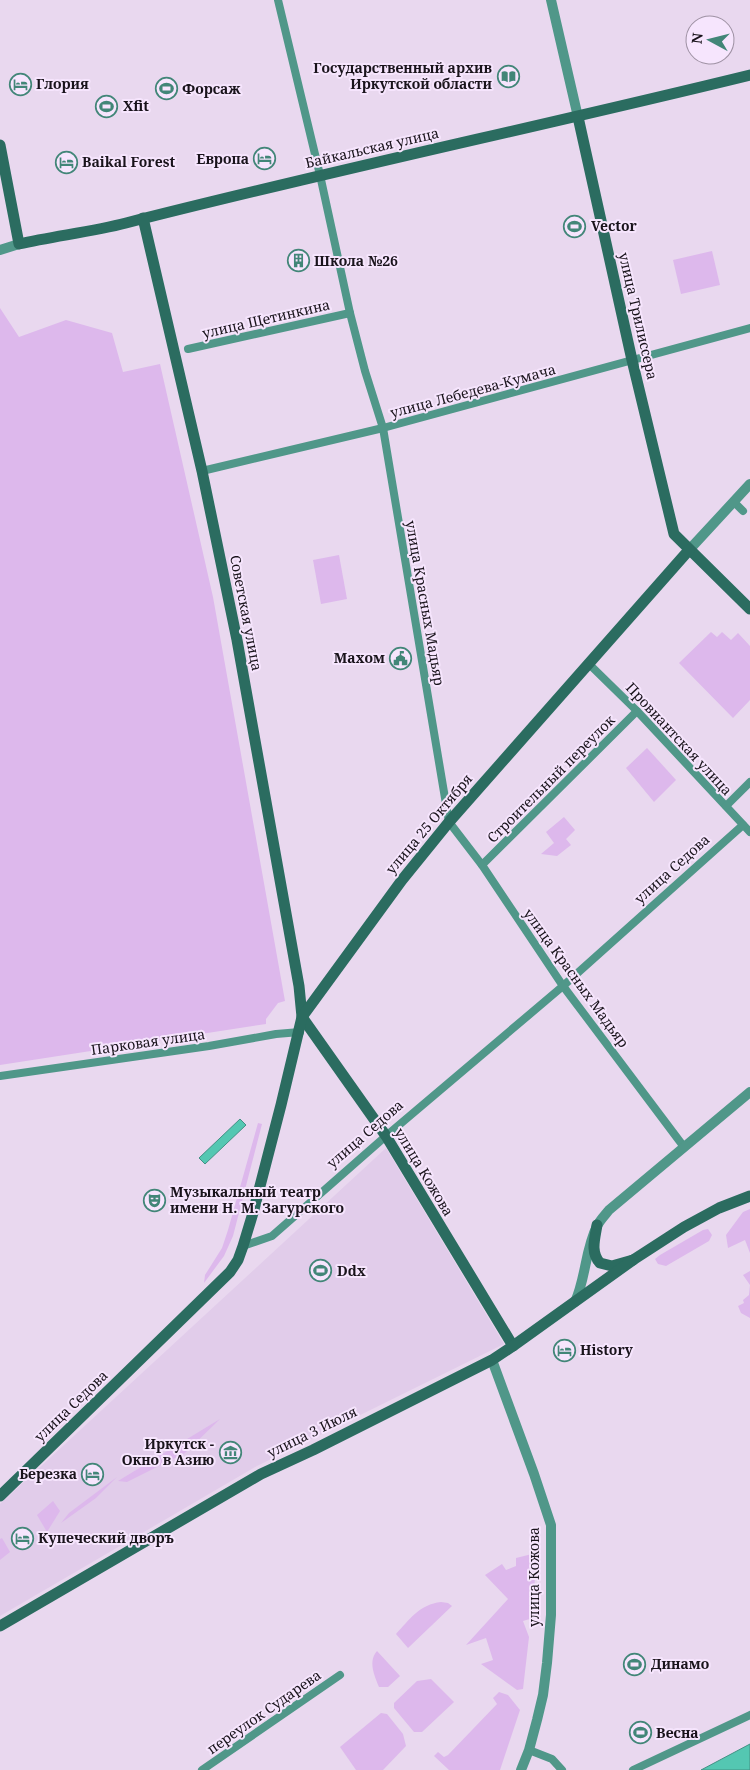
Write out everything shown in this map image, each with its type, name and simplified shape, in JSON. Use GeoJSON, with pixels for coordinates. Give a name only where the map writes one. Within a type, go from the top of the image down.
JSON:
{"type":"FeatureCollection","features":[{"type":"Feature","properties":{"kind":"main road","name":"Байкальская улица"},"geometry":{"type":"LineString","coordinates":[[18,244],[124,223],[320,175],[578,117],[750,75]]}},
{"type":"Feature","properties":{"kind":"main road","name":"улица Трилиссера"},"geometry":{"type":"LineString","coordinates":[[578,117],[632,360],[674,534],[750,609]]}},
{"type":"Feature","properties":{"kind":"main road"},"geometry":{"type":"LineString","coordinates":[[0,145],[18,244]]}},
{"type":"Feature","properties":{"kind":"main road","name":"Советская улица"},"geometry":{"type":"LineString","coordinates":[[143,218],[202,472],[238,640],[299,986],[302,1017]]}},
{"type":"Feature","properties":{"kind":"main road","name":"улица 25 Октября"},"geometry":{"type":"LineString","coordinates":[[243,1246],[300,1032],[302,1017],[402,880],[449,822],[689,550]]}},
{"type":"Feature","properties":{"kind":"main road","name":"улица Кожова"},"geometry":{"type":"LineString","coordinates":[[302,1017],[386,1136],[513,1346]]}},
{"type":"Feature","properties":{"kind":"main road","name":"улица 3 Июля"},"geometry":{"type":"LineString","coordinates":[[0,1626],[262,1474],[492,1360],[633,1260],[684,1227],[719,1208],[750,1196]]}},
{"type":"Feature","properties":{"kind":"main road"},"geometry":{"type":"LineString","coordinates":[[598,1225],[594,1249],[599,1262],[612,1266],[633,1260]]}},
{"type":"Feature","properties":{"kind":"main road","name":"улица Седова"},"geometry":{"type":"LineString","coordinates":[[0,1496],[230,1272],[238,1260],[243,1246]]}},
{"type":"Feature","properties":{"kind":"street","name":"улица Красных Мадьяр"},"geometry":{"type":"LineString","coordinates":[[278,0],[320,175],[350,313],[365,371],[384,428],[449,822],[482,865],[563,986],[684,1146]]}},
{"type":"Feature","properties":{"kind":"street","name":"улица Трилиссера"},"geometry":{"type":"LineString","coordinates":[[551,0],[578,117]]}},
{"type":"Feature","properties":{"kind":"street","name":"Байкальская улица"},"geometry":{"type":"LineString","coordinates":[[0,250],[18,244]]}},
{"type":"Feature","properties":{"kind":"street","name":"улица Щетинкина"},"geometry":{"type":"LineString","coordinates":[[188,349],[350,313]]}},
{"type":"Feature","properties":{"kind":"street","name":"улица Лебедева-Кумача"},"geometry":{"type":"LineString","coordinates":[[202,472],[384,428],[750,328]]}},
{"type":"Feature","properties":{"kind":"street","name":"улица 25 Октября"},"geometry":{"type":"LineString","coordinates":[[689,550],[750,484]]}},
{"type":"Feature","properties":{"kind":"street"},"geometry":{"type":"LineString","coordinates":[[734,502],[743,511]]}},
{"type":"Feature","properties":{"kind":"street","name":"Провиантская улица"},"geometry":{"type":"LineString","coordinates":[[589,664],[750,832]]}},
{"type":"Feature","properties":{"kind":"street","name":"Строительный переулок"},"geometry":{"type":"LineString","coordinates":[[482,865],[637,712]]}},
{"type":"Feature","properties":{"kind":"street"},"geometry":{"type":"LineString","coordinates":[[726,806],[750,782]]}},
{"type":"Feature","properties":{"kind":"street","name":"улица Седова"},"geometry":{"type":"LineString","coordinates":[[243,1246],[272,1236],[386,1136],[563,986],[743,825]]}},
{"type":"Feature","properties":{"kind":"street","name":"Парковая улица"},"geometry":{"type":"LineString","coordinates":[[0,1076],[209,1046],[276,1034],[300,1032]]}},
{"type":"Feature","properties":{"kind":"street"},"geometry":{"type":"LineString","coordinates":[[575,1302],[580,1290],[592,1241],[598,1225],[609,1210],[750,1092]]}},
{"type":"Feature","properties":{"kind":"street","name":"улица Кожова"},"geometry":{"type":"LineString","coordinates":[[492,1360],[551,1525],[551,1615],[547,1663],[543,1695],[529,1750],[521,1770]]}},
{"type":"Feature","properties":{"kind":"street","name":"переулок Сударева"},"geometry":{"type":"LineString","coordinates":[[202,1770],[340,1675]]}},
{"type":"Feature","properties":{"kind":"street"},"geometry":{"type":"LineString","coordinates":[[633,1770],[750,1715]]}},
{"type":"Feature","properties":{"kind":"street"},"geometry":{"type":"LineString","coordinates":[[529,1750],[552,1759],[562,1770]]}},
{"type":"Feature","properties":{"kind":"shaded area"},"geometry":{"type":"Polygon","coordinates":[[[712,251],[720,285],[681,294],[673,260],[712,251]]]}},
{"type":"Feature","properties":{"kind":"shaded area"},"geometry":{"type":"Polygon","coordinates":[[[0,308],[19,337],[66,320],[112,333],[123,372],[160,364],[213,597],[285,1001],[278,1003],[266,1019],[266,1024],[0,1065],[0,308]]]}},
{"type":"Feature","properties":{"kind":"shaded area"},"geometry":{"type":"Polygon","coordinates":[[[339,555],[347,599],[321,604],[313,560],[339,555]]]}},
{"type":"Feature","properties":{"kind":"shaded area"},"geometry":{"type":"Polygon","coordinates":[[[711,632],[717,637],[722,632],[731,640],[738,633],[750,646],[750,700],[733,718],[679,663],[711,632]]]}},
{"type":"Feature","properties":{"kind":"shaded area"},"geometry":{"type":"Polygon","coordinates":[[[647,748],[676,780],[654,802],[626,768],[647,748]]]}},
{"type":"Feature","properties":{"kind":"shaded area"},"geometry":{"type":"Polygon","coordinates":[[[564,817],[575,830],[566,839],[571,845],[557,856],[541,854],[554,843],[546,832],[564,817]]]}},
{"type":"Feature","properties":{"kind":"shaded area"},"geometry":{"type":"Polygon","coordinates":[[[240,1119],[246,1125],[205,1164],[199,1158],[240,1119]]]}},
{"type":"Feature","properties":{"kind":"shaded area"},"geometry":{"type":"Polygon","coordinates":[[[258,1123],[262,1124],[233,1236],[224,1256],[204,1283],[205,1275],[222,1248],[258,1123]]]}},
{"type":"Feature","properties":{"kind":"shaded area"},"geometry":{"type":"Polygon","coordinates":[[[386,1148],[504,1344],[257,1466],[0,1616],[0,1504],[386,1148]]]}},
{"type":"Feature","properties":{"kind":"shaded area"},"geometry":{"type":"Polygon","coordinates":[[[750,1209],[750,1253],[745,1240],[728,1248],[726,1235],[743,1212],[750,1209]]]}},
{"type":"Feature","properties":{"kind":"shaded area"},"geometry":{"type":"Polygon","coordinates":[[[708,1229],[712,1235],[709,1241],[666,1266],[658,1264],[655,1259],[660,1255],[703,1230],[708,1229]]]}},
{"type":"Feature","properties":{"kind":"shaded area"},"geometry":{"type":"Polygon","coordinates":[[[750,1271],[750,1285],[743,1275],[750,1271]]]}},
{"type":"Feature","properties":{"kind":"shaded area"},"geometry":{"type":"Polygon","coordinates":[[[750,1285],[750,1318],[741,1313],[738,1306],[744,1303],[743,1300],[749,1295],[750,1285]]]}},
{"type":"Feature","properties":{"kind":"shaded area"},"geometry":{"type":"Polygon","coordinates":[[[220,1419],[185,1453],[127,1482],[118,1481],[220,1419]]]}},
{"type":"Feature","properties":{"kind":"shaded area"},"geometry":{"type":"Polygon","coordinates":[[[117,1477],[96,1498],[61,1523],[69,1513],[117,1477]]]}},
{"type":"Feature","properties":{"kind":"shaded area"},"geometry":{"type":"Polygon","coordinates":[[[53,1501],[60,1511],[47,1532],[37,1515],[53,1501]]]}},
{"type":"Feature","properties":{"kind":"shaded area"},"geometry":{"type":"Polygon","coordinates":[[[2,1538],[10,1552],[0,1560],[0,1539],[2,1538]]]}},
{"type":"Feature","properties":{"kind":"shaded area"},"geometry":{"type":"Polygon","coordinates":[[[536,1553],[533,1618],[523,1621],[529,1637],[523,1689],[517,1690],[481,1664],[493,1660],[486,1638],[466,1645],[508,1599],[485,1575],[502,1564],[506,1570],[516,1566],[516,1558],[536,1553]]]}},
{"type":"Feature","properties":{"kind":"shaded area"},"geometry":{"type":"Polygon","coordinates":[[[441,1602],[452,1606],[408,1648],[396,1634],[421,1609],[441,1602]]]}},
{"type":"Feature","properties":{"kind":"shaded area"},"geometry":{"type":"Polygon","coordinates":[[[377,1651],[400,1676],[388,1687],[379,1687],[374,1673],[372,1664],[377,1651]]]}},
{"type":"Feature","properties":{"kind":"shaded area"},"geometry":{"type":"Polygon","coordinates":[[[431,1679],[454,1702],[422,1732],[414,1732],[394,1708],[394,1703],[417,1681],[431,1679]]]}},
{"type":"Feature","properties":{"kind":"shaded area"},"geometry":{"type":"Polygon","coordinates":[[[499,1692],[508,1695],[520,1710],[500,1770],[449,1770],[434,1756],[438,1752],[444,1757],[448,1755],[497,1704],[493,1698],[499,1692]]]}},
{"type":"Feature","properties":{"kind":"shaded area"},"geometry":{"type":"Polygon","coordinates":[[[381,1713],[387,1714],[403,1734],[406,1746],[383,1770],[356,1770],[340,1747],[381,1713]]]}},
{"type":"Feature","properties":{"kind":"shaded area"},"geometry":{"type":"Polygon","coordinates":[[[750,1744],[750,1770],[701,1770],[750,1744]]]}},
{"type":"Feature","properties":{"kind":"place","name":"Государственный архив Иркутской области"},"geometry":{"type":"Point","coordinates":[508,76]}},
{"type":"Feature","properties":{"kind":"place","name":"Глория"},"geometry":{"type":"Point","coordinates":[20,84]}},
{"type":"Feature","properties":{"kind":"place","name":"Форсаж"},"geometry":{"type":"Point","coordinates":[166,89]}},
{"type":"Feature","properties":{"kind":"place","name":"Xfit"},"geometry":{"type":"Point","coordinates":[107,106]}},
{"type":"Feature","properties":{"kind":"place","name":"Европа"},"geometry":{"type":"Point","coordinates":[265,159]}},
{"type":"Feature","properties":{"kind":"place","name":"Baikal Forest"},"geometry":{"type":"Point","coordinates":[66,162]}},
{"type":"Feature","properties":{"kind":"place","name":"Vector"},"geometry":{"type":"Point","coordinates":[575,226]}},
{"type":"Feature","properties":{"kind":"place","name":"Школа №26"},"geometry":{"type":"Point","coordinates":[298,261]}},
{"type":"Feature","properties":{"kind":"place","name":"Махом"},"geometry":{"type":"Point","coordinates":[401,658]}},
{"type":"Feature","properties":{"kind":"place","name":"Музыкальный театр имени Н. М. Загурского"},"geometry":{"type":"Point","coordinates":[154,1200]}},
{"type":"Feature","properties":{"kind":"place","name":"Ddx"},"geometry":{"type":"Point","coordinates":[321,1271]}},
{"type":"Feature","properties":{"kind":"place","name":"History"},"geometry":{"type":"Point","coordinates":[564,1350]}},
{"type":"Feature","properties":{"kind":"place","name":"Иркутск - Окно в Азию"},"geometry":{"type":"Point","coordinates":[230,1452]}},
{"type":"Feature","properties":{"kind":"place","name":"Березка"},"geometry":{"type":"Point","coordinates":[93,1474]}},
{"type":"Feature","properties":{"kind":"place","name":"Купеческий дворъ"},"geometry":{"type":"Point","coordinates":[22,1538]}},
{"type":"Feature","properties":{"kind":"place","name":"Динамо"},"geometry":{"type":"Point","coordinates":[635,1664]}},
{"type":"Feature","properties":{"kind":"place","name":"Весна"},"geometry":{"type":"Point","coordinates":[640,1733]}}]}
